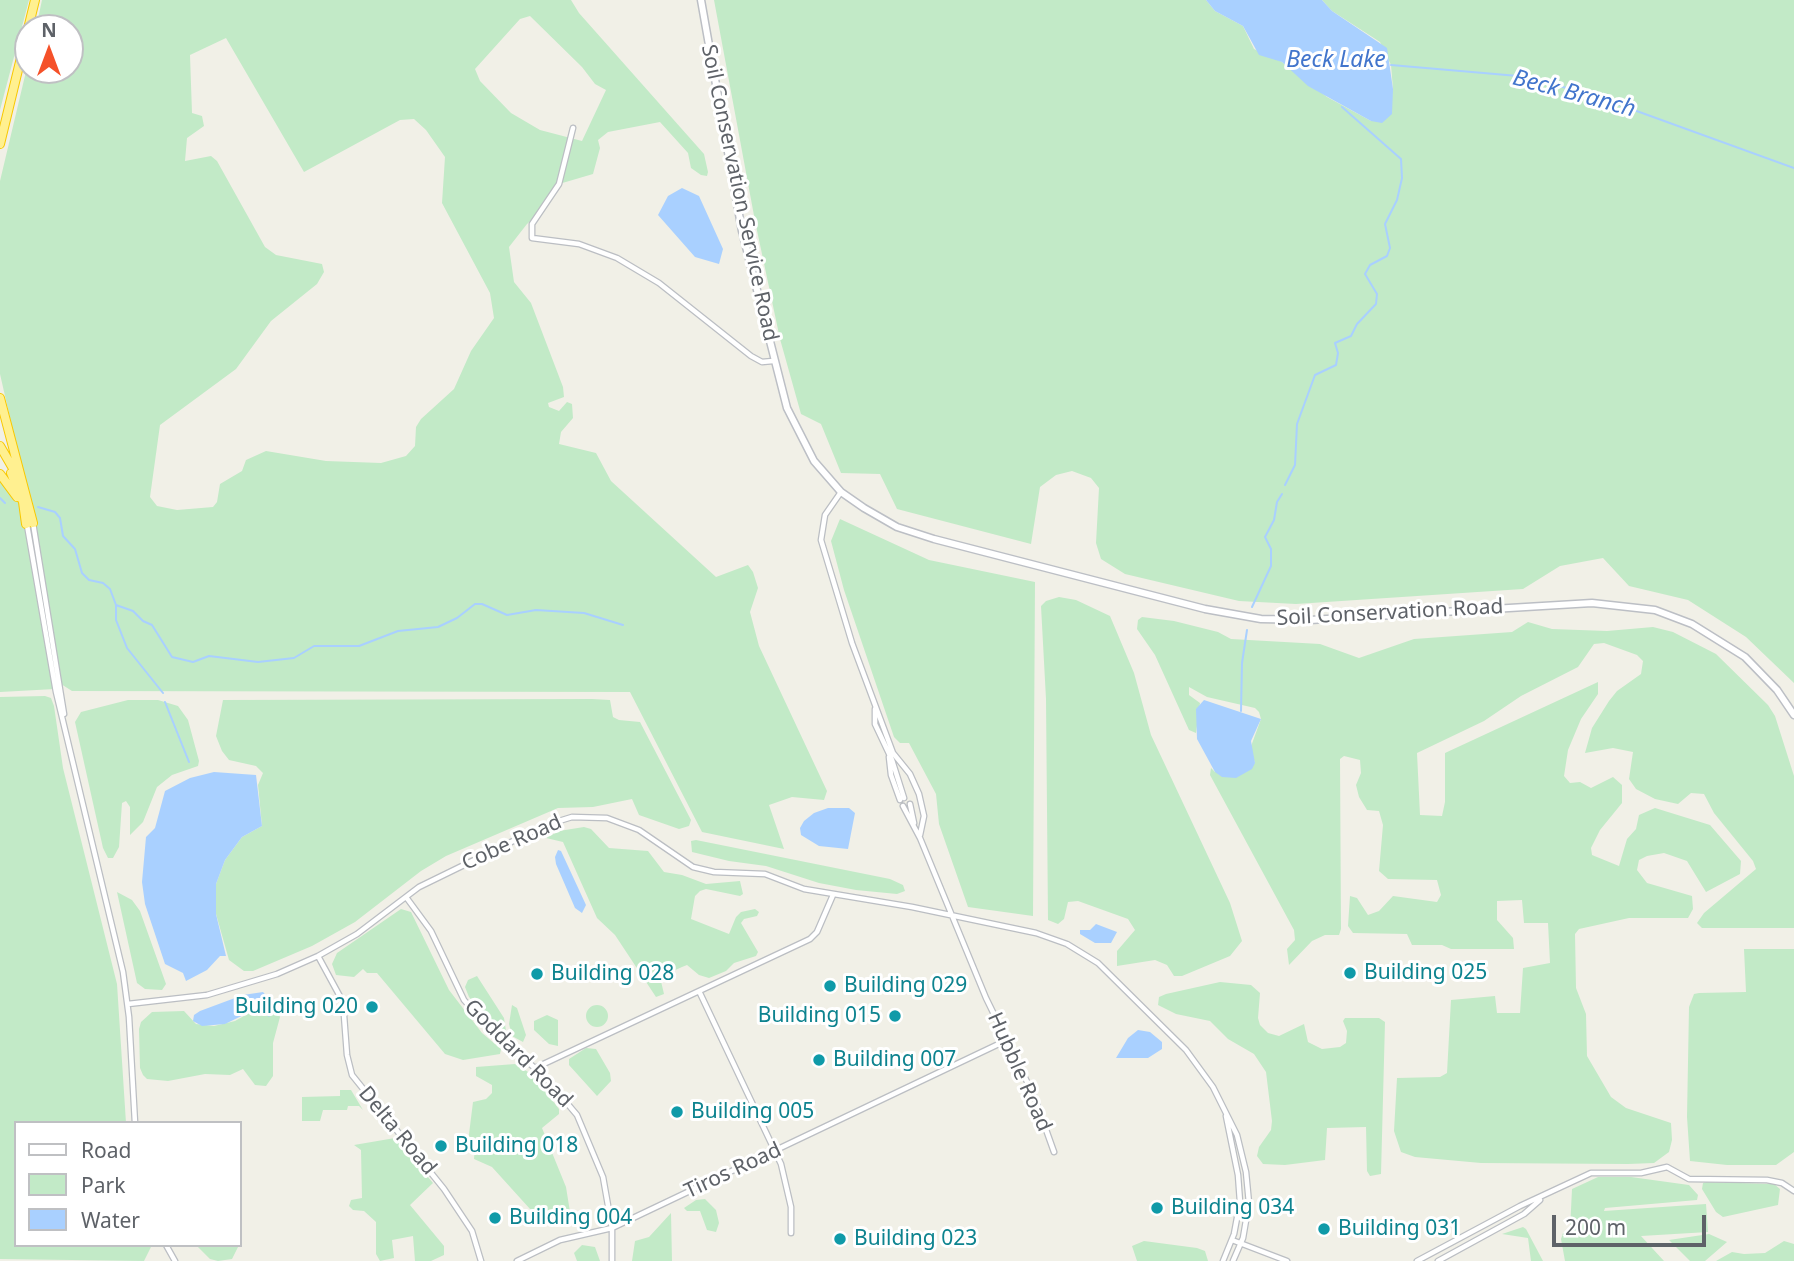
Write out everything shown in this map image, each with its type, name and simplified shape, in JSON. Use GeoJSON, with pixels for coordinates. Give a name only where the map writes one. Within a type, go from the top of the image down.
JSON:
{"type":"FeatureCollection","features":[{"type":"Feature","properties":{"kind":"highway"},"geometry":{"type":"LineString","coordinates":[[0,144],[35,0]]}},
{"type":"Feature","properties":{"kind":"highway"},"geometry":{"type":"LineString","coordinates":[[0,398],[30,523]]}},
{"type":"Feature","properties":{"kind":"highway"},"geometry":{"type":"LineString","coordinates":[[0,446],[16,473],[30,523]]}},
{"type":"Feature","properties":{"kind":"highway"},"geometry":{"type":"LineString","coordinates":[[0,454],[30,523]]}},
{"type":"Feature","properties":{"kind":"highway"},"geometry":{"type":"LineString","coordinates":[[0,474],[15,494],[30,523]]}},
{"type":"Feature","properties":{"kind":"main road","name":"Soil Conservation Service Road"},"geometry":{"type":"LineString","coordinates":[[701,0],[740,220],[787,408],[801,440],[841,492]]}},
{"type":"Feature","properties":{"kind":"main road","name":"Soil Conservation Road"},"geometry":{"type":"LineString","coordinates":[[841,492],[880,518],[916,533],[1233,615],[1310,620],[1592,603],[1655,610],[1692,624],[1745,657],[1777,690],[1794,715]]}},
{"type":"Feature","properties":{"kind":"street"},"geometry":{"type":"LineString","coordinates":[[573,128],[559,184],[532,224],[532,238],[579,244],[617,258],[659,283],[751,356],[762,362],[774,361]]}},
{"type":"Feature","properties":{"kind":"street","name":"Hubble Road"},"geometry":{"type":"LineString","coordinates":[[841,492],[825,515],[821,540],[893,753],[910,774],[919,793],[924,816],[920,838]]}},
{"type":"Feature","properties":{"kind":"street"},"geometry":{"type":"LineString","coordinates":[[30,523],[56,692],[118,948],[128,1004],[135,1121]]}},
{"type":"Feature","properties":{"kind":"street","name":"Hubble Road"},"geometry":{"type":"LineString","coordinates":[[875,705],[874,724],[903,789],[905,802],[1005,1041],[1034,1096],[1054,1152]]}},
{"type":"Feature","properties":{"kind":"street","name":"Hubble Road"},"geometry":{"type":"LineString","coordinates":[[888,753],[891,775],[915,826]]}},
{"type":"Feature","properties":{"kind":"street","name":"Cobe Road"},"geometry":{"type":"LineString","coordinates":[[128,1004],[181,999],[228,990],[318,956],[357,933],[430,881],[546,825],[585,816],[627,825],[693,867],[765,874],[804,890],[951,915],[1049,937],[1098,963],[1186,1050],[1213,1087],[1225,1112]]}},
{"type":"Feature","properties":{"kind":"street"},"geometry":{"type":"LineString","coordinates":[[535,1068],[810,939],[817,932],[833,895]]}},
{"type":"Feature","properties":{"kind":"street","name":"Goddard Road"},"geometry":{"type":"LineString","coordinates":[[406,897],[430,931],[464,1000],[491,1030],[535,1068],[566,1100],[593,1147],[603,1177],[611,1228],[612,1261]]}},
{"type":"Feature","properties":{"kind":"street","name":"Delta Road"},"geometry":{"type":"LineString","coordinates":[[318,956],[340,993],[347,1059],[352,1075],[444,1189],[472,1231],[482,1260]]}},
{"type":"Feature","properties":{"kind":"street"},"geometry":{"type":"LineString","coordinates":[[699,991],[787,1182],[791,1233]]}},
{"type":"Feature","properties":{"kind":"street","name":"Tiros Road"},"geometry":{"type":"LineString","coordinates":[[517,1261],[560,1240],[611,1228],[1005,1041]]}},
{"type":"Feature","properties":{"kind":"street"},"geometry":{"type":"LineString","coordinates":[[1225,1112],[1237,1135],[1248,1188],[1247,1215],[1235,1261],[1225,1258],[1232,1240],[1240,1189],[1225,1112]]}},
{"type":"Feature","properties":{"kind":"street"},"geometry":{"type":"LineString","coordinates":[[1417,1261],[1591,1173],[1641,1173],[1667,1167],[1689,1179],[1775,1181],[1794,1191]]}},
{"type":"Feature","properties":{"kind":"street"},"geometry":{"type":"LineString","coordinates":[[1438,1261],[1524,1214],[1543,1197]]}},
{"type":"Feature","properties":{"kind":"street"},"geometry":{"type":"LineString","coordinates":[[1232,1240],[1287,1261]]}},
{"type":"Feature","properties":{"kind":"green space"},"geometry":{"type":"Polygon","coordinates":[[[0,0],[29,0],[25,14],[14,14],[14,57],[0,110],[0,0]]]}},
{"type":"Feature","properties":{"kind":"green space"},"geometry":{"type":"Polygon","coordinates":[[[42,0],[571,0],[579,13],[704,154],[708,172],[707,176],[701,175],[691,168],[688,153],[660,122],[608,132],[598,140],[600,148],[593,174],[559,184],[542,211],[527,224],[509,247],[514,282],[531,303],[563,387],[564,397],[548,403],[549,407],[559,411],[567,402],[572,404],[573,418],[561,432],[559,444],[596,453],[611,481],[716,577],[748,565],[758,588],[750,612],[759,646],[827,791],[824,800],[792,797],[769,805],[784,849],[702,832],[630,692],[72,691],[61,684],[31,510],[0,374],[0,181],[23,84],[84,84],[84,14],[39,14],[42,0]],[[530,16],[520,19],[475,69],[480,81],[511,113],[540,130],[582,141],[606,90],[595,84],[582,67],[530,16]],[[226,38],[190,55],[192,113],[202,116],[204,126],[187,138],[185,161],[211,156],[217,161],[265,247],[276,255],[322,264],[324,272],[317,284],[271,321],[236,369],[160,425],[150,497],[157,506],[177,510],[213,507],[217,502],[220,484],[242,471],[246,460],[266,451],[326,461],[381,463],[406,456],[415,446],[416,427],[421,419],[454,389],[471,351],[494,318],[490,293],[442,203],[445,157],[426,130],[414,119],[400,120],[304,172],[226,38]]]}},
{"type":"Feature","properties":{"kind":"green space"},"geometry":{"type":"Polygon","coordinates":[[[714,0],[1206,0],[1215,11],[1243,26],[1254,49],[1282,62],[1327,97],[1371,121],[1393,89],[1391,65],[1380,42],[1332,11],[1322,0],[1794,0],[1794,683],[1746,637],[1688,600],[1629,586],[1603,558],[1560,566],[1523,589],[1296,604],[1239,601],[1125,574],[1101,559],[1096,543],[1099,488],[1091,478],[1072,471],[1056,475],[1040,487],[1031,544],[897,509],[880,474],[841,473],[821,424],[801,414],[780,339],[755,221],[714,0]]]}},
{"type":"Feature","properties":{"kind":"green space"},"geometry":{"type":"Polygon","coordinates":[[[0,474],[20,503],[26,524],[55,689],[0,692],[0,474]]]}},
{"type":"Feature","properties":{"kind":"green space"},"geometry":{"type":"Polygon","coordinates":[[[840,519],[929,560],[1035,582],[1033,916],[968,907],[939,824],[936,794],[909,743],[900,743],[894,737],[844,590],[831,541],[840,519]]]}},
{"type":"Feature","properties":{"kind":"green space"},"geometry":{"type":"Polygon","coordinates":[[[1059,597],[1076,600],[1110,616],[1134,673],[1151,735],[1230,903],[1242,941],[1230,956],[1182,976],[1174,976],[1167,965],[1155,960],[1117,966],[1117,951],[1135,930],[1128,919],[1078,901],[1068,902],[1064,919],[1058,924],[1048,920],[1046,699],[1041,606],[1046,601],[1059,597]]]}},
{"type":"Feature","properties":{"kind":"green space"},"geometry":{"type":"Polygon","coordinates":[[[1142,617],[1174,621],[1218,632],[1231,639],[1320,644],[1359,658],[1414,639],[1512,632],[1528,622],[1552,629],[1607,631],[1653,627],[1673,632],[1716,654],[1768,705],[1775,716],[1794,776],[1794,928],[1702,928],[1697,923],[1704,913],[1756,869],[1753,861],[1714,813],[1704,794],[1691,793],[1678,804],[1655,799],[1636,789],[1629,779],[1633,752],[1613,748],[1585,753],[1592,728],[1609,701],[1617,691],[1641,674],[1643,661],[1637,655],[1604,643],[1594,644],[1578,667],[1521,696],[1484,721],[1417,753],[1420,815],[1442,816],[1445,802],[1445,753],[1598,682],[1598,694],[1581,719],[1568,750],[1564,776],[1570,783],[1580,782],[1591,788],[1613,777],[1622,785],[1622,803],[1600,830],[1591,848],[1592,855],[1619,866],[1627,839],[1636,829],[1639,815],[1655,808],[1710,825],[1741,861],[1740,874],[1706,892],[1687,861],[1664,853],[1647,856],[1639,860],[1637,870],[1647,883],[1692,896],[1693,909],[1688,918],[1629,918],[1579,929],[1575,934],[1576,988],[1586,1014],[1587,1056],[1611,1097],[1626,1108],[1671,1123],[1672,1140],[1669,1152],[1654,1163],[1628,1164],[1481,1163],[1415,1157],[1401,1152],[1394,1131],[1397,1078],[1440,1077],[1447,1073],[1451,1000],[1495,996],[1497,1013],[1520,1013],[1523,968],[1550,963],[1548,923],[1524,923],[1522,900],[1497,901],[1497,920],[1513,938],[1514,949],[1451,949],[1442,945],[1412,945],[1407,934],[1353,933],[1348,926],[1350,896],[1357,898],[1368,915],[1379,911],[1393,896],[1437,902],[1441,895],[1437,880],[1388,879],[1379,871],[1383,825],[1379,811],[1367,810],[1359,797],[1356,785],[1361,773],[1360,760],[1344,756],[1340,759],[1341,929],[1339,935],[1325,935],[1312,941],[1289,965],[1287,949],[1295,940],[1294,930],[1210,775],[1211,768],[1215,772],[1255,763],[1250,749],[1261,719],[1259,712],[1255,708],[1207,697],[1189,687],[1189,695],[1200,703],[1196,733],[1189,730],[1155,655],[1137,629],[1138,620],[1142,617]]]}},
{"type":"Feature","properties":{"kind":"green space"},"geometry":{"type":"Polygon","coordinates":[[[45,696],[51,698],[54,706],[63,768],[117,984],[126,1121],[14,1121],[14,1247],[151,1247],[144,1261],[0,1259],[0,697],[45,696]]]}},
{"type":"Feature","properties":{"kind":"green space"},"geometry":{"type":"Polygon","coordinates":[[[128,700],[158,700],[178,706],[188,720],[199,761],[198,766],[172,775],[157,787],[143,822],[130,835],[130,807],[126,801],[122,803],[119,847],[113,858],[108,858],[103,848],[75,722],[81,712],[128,700]]]}},
{"type":"Feature","properties":{"kind":"green space"},"geometry":{"type":"Polygon","coordinates":[[[223,700],[610,700],[613,717],[619,720],[640,722],[691,820],[689,826],[679,829],[639,815],[632,799],[593,807],[558,808],[446,856],[421,871],[355,922],[312,946],[253,971],[244,971],[229,960],[216,914],[216,884],[225,860],[242,837],[262,826],[258,785],[263,773],[256,766],[229,760],[222,751],[216,736],[223,700]]]}},
{"type":"Feature","properties":{"kind":"green space"},"geometry":{"type":"Polygon","coordinates":[[[584,827],[591,829],[609,848],[648,851],[664,872],[706,884],[740,881],[743,894],[740,896],[706,889],[700,891],[695,896],[691,919],[729,934],[741,912],[755,909],[759,912],[757,916],[744,919],[741,923],[758,952],[756,956],[734,963],[726,971],[709,978],[699,975],[687,965],[682,967],[660,977],[664,994],[656,997],[615,935],[597,918],[563,842],[546,838],[559,831],[584,827]]]}},
{"type":"Feature","properties":{"kind":"green space"},"geometry":{"type":"Polygon","coordinates":[[[691,841],[890,879],[903,885],[905,891],[897,894],[856,890],[819,883],[766,866],[692,852],[691,841]]]}},
{"type":"Feature","properties":{"kind":"green space"},"geometry":{"type":"Polygon","coordinates":[[[117,892],[132,900],[140,911],[166,984],[162,990],[145,989],[137,983],[117,892]]]}},
{"type":"Feature","properties":{"kind":"green space"},"geometry":{"type":"Polygon","coordinates":[[[401,909],[411,912],[449,990],[482,1033],[501,1049],[500,1054],[463,1060],[445,1054],[377,973],[367,973],[363,969],[354,977],[336,975],[332,964],[337,953],[401,909]]]}},
{"type":"Feature","properties":{"kind":"green space"},"geometry":{"type":"Polygon","coordinates":[[[1744,949],[1794,949],[1794,1152],[1776,1165],[1727,1165],[1690,1161],[1687,1117],[1689,1007],[1694,994],[1746,992],[1744,949]]]}},
{"type":"Feature","properties":{"kind":"green space"},"geometry":{"type":"Polygon","coordinates":[[[477,976],[504,1018],[506,1031],[502,1032],[492,1024],[469,997],[465,987],[468,980],[477,976]]]}},
{"type":"Feature","properties":{"kind":"green space"},"geometry":{"type":"Polygon","coordinates":[[[1220,982],[1251,985],[1260,993],[1258,1018],[1260,1025],[1268,1033],[1279,1036],[1304,1024],[1308,1042],[1322,1049],[1340,1047],[1346,1043],[1347,1031],[1343,1021],[1345,1018],[1379,1018],[1385,1022],[1381,1174],[1370,1176],[1367,1171],[1366,1127],[1327,1128],[1325,1160],[1285,1165],[1263,1164],[1257,1156],[1259,1147],[1271,1130],[1272,1121],[1266,1072],[1254,1054],[1228,1039],[1210,1021],[1176,1014],[1158,1005],[1159,997],[1166,994],[1220,982]]]}},
{"type":"Feature","properties":{"kind":"green space"},"geometry":{"type":"Polygon","coordinates":[[[512,1005],[517,1008],[526,1035],[523,1042],[512,1036],[509,1024],[512,1005]]]}},
{"type":"Feature","properties":{"kind":"green space"},"geometry":{"type":"Polygon","coordinates":[[[597,1005],[605,1008],[608,1016],[605,1024],[597,1027],[589,1024],[586,1016],[589,1008],[597,1005]]]}},
{"type":"Feature","properties":{"kind":"green space"},"geometry":{"type":"Polygon","coordinates":[[[258,1008],[272,1014],[276,1009],[280,1017],[273,1043],[273,1076],[266,1086],[255,1085],[243,1069],[230,1075],[205,1074],[168,1081],[147,1079],[143,1075],[140,1068],[139,1029],[141,1022],[152,1012],[184,1011],[196,1024],[214,1026],[235,1021],[258,1008]]]}},
{"type":"Feature","properties":{"kind":"green space"},"geometry":{"type":"Polygon","coordinates":[[[547,1015],[558,1020],[558,1046],[549,1044],[534,1030],[534,1021],[547,1015]]]}},
{"type":"Feature","properties":{"kind":"green space"},"geometry":{"type":"Polygon","coordinates":[[[586,1048],[596,1049],[610,1073],[611,1081],[597,1096],[569,1065],[569,1059],[586,1048]]]}},
{"type":"Feature","properties":{"kind":"green space"},"geometry":{"type":"Polygon","coordinates":[[[515,1064],[533,1075],[559,1109],[559,1114],[542,1128],[566,1187],[570,1212],[563,1221],[545,1220],[538,1211],[535,1213],[530,1209],[492,1167],[474,1159],[475,1147],[468,1142],[473,1102],[486,1099],[492,1093],[492,1085],[476,1076],[476,1067],[515,1064]]]}},
{"type":"Feature","properties":{"kind":"green space"},"geometry":{"type":"Polygon","coordinates":[[[340,1090],[351,1090],[363,1110],[359,1106],[348,1106],[347,1110],[323,1110],[320,1121],[302,1121],[302,1097],[340,1096],[340,1090]]]}},
{"type":"Feature","properties":{"kind":"green space"},"geometry":{"type":"Polygon","coordinates":[[[395,1138],[433,1183],[410,1205],[444,1246],[444,1255],[431,1261],[415,1261],[413,1236],[392,1240],[394,1258],[380,1261],[376,1254],[376,1222],[364,1211],[353,1210],[349,1206],[351,1200],[362,1198],[361,1150],[354,1145],[395,1138]]]}},
{"type":"Feature","properties":{"kind":"green space"},"geometry":{"type":"Polygon","coordinates":[[[1598,1177],[1631,1177],[1689,1185],[1698,1195],[1697,1200],[1605,1208],[1604,1211],[1706,1204],[1708,1232],[1641,1236],[1664,1261],[1565,1261],[1561,1239],[1563,1233],[1570,1230],[1572,1189],[1598,1177]]]}},
{"type":"Feature","properties":{"kind":"green space"},"geometry":{"type":"Polygon","coordinates":[[[1703,1183],[1774,1184],[1780,1189],[1778,1205],[1723,1217],[1716,1212],[1702,1189],[1703,1183]]]}},
{"type":"Feature","properties":{"kind":"green space"},"geometry":{"type":"Polygon","coordinates":[[[705,1199],[716,1210],[719,1223],[716,1232],[707,1230],[700,1211],[687,1211],[684,1208],[696,1200],[705,1199]]]}},
{"type":"Feature","properties":{"kind":"green space"},"geometry":{"type":"Polygon","coordinates":[[[671,1213],[672,1261],[632,1261],[635,1241],[649,1237],[671,1213]]]}},
{"type":"Feature","properties":{"kind":"green space"},"geometry":{"type":"Polygon","coordinates":[[[1523,1227],[1543,1261],[1531,1261],[1528,1238],[1502,1234],[1523,1227]]]}},
{"type":"Feature","properties":{"kind":"green space"},"geometry":{"type":"Polygon","coordinates":[[[1709,1234],[1727,1242],[1705,1261],[1690,1261],[1669,1240],[1709,1234]]]}},
{"type":"Feature","properties":{"kind":"green space"},"geometry":{"type":"Polygon","coordinates":[[[1144,1241],[1197,1248],[1205,1251],[1208,1261],[1137,1261],[1132,1246],[1144,1241]]]}},
{"type":"Feature","properties":{"kind":"green space"},"geometry":{"type":"Polygon","coordinates":[[[1784,1241],[1794,1244],[1794,1261],[1716,1261],[1732,1252],[1765,1253],[1784,1241]]]}},
{"type":"Feature","properties":{"kind":"green space"},"geometry":{"type":"Polygon","coordinates":[[[582,1245],[595,1247],[600,1261],[577,1261],[574,1253],[582,1245]]]}},
{"type":"Feature","properties":{"kind":"green space"},"geometry":{"type":"Polygon","coordinates":[[[198,1247],[238,1247],[232,1259],[210,1259],[198,1247]]]}},
{"type":"Feature","properties":{"kind":"water","name":"Beck Lake"},"geometry":{"type":"Polygon","coordinates":[[[1206,0],[1322,0],[1332,11],[1387,48],[1393,89],[1392,114],[1382,123],[1371,121],[1308,86],[1282,62],[1259,55],[1243,26],[1215,11],[1206,0]]]}},
{"type":"Feature","properties":{"kind":"water"},"geometry":{"type":"Polygon","coordinates":[[[682,188],[699,196],[723,249],[719,264],[695,257],[658,215],[668,196],[682,188]]]}},
{"type":"Feature","properties":{"kind":"water"},"geometry":{"type":"Polygon","coordinates":[[[1204,700],[1261,719],[1251,741],[1255,763],[1252,769],[1236,778],[1222,777],[1215,772],[1197,739],[1196,709],[1204,700]]]}},
{"type":"Feature","properties":{"kind":"water"},"geometry":{"type":"Polygon","coordinates":[[[214,772],[256,775],[262,826],[242,837],[225,860],[216,884],[216,914],[226,956],[220,956],[207,970],[186,981],[183,973],[165,964],[145,904],[142,882],[146,837],[155,828],[165,791],[190,778],[214,772]]]}},
{"type":"Feature","properties":{"kind":"water"},"geometry":{"type":"Polygon","coordinates":[[[828,808],[849,808],[855,813],[848,849],[819,846],[801,835],[800,828],[804,821],[814,813],[828,808]]]}},
{"type":"Feature","properties":{"kind":"water"},"geometry":{"type":"Polygon","coordinates":[[[558,850],[561,851],[586,905],[582,913],[575,908],[556,864],[558,850]]]}},
{"type":"Feature","properties":{"kind":"water"},"geometry":{"type":"Polygon","coordinates":[[[1096,924],[1117,932],[1111,943],[1095,943],[1080,934],[1080,930],[1090,930],[1096,924]]]}},
{"type":"Feature","properties":{"kind":"water"},"geometry":{"type":"Polygon","coordinates":[[[263,992],[272,1002],[273,1009],[269,1017],[258,1008],[225,1024],[202,1026],[193,1021],[194,1015],[200,1011],[243,995],[263,992]]]}},
{"type":"Feature","properties":{"kind":"water"},"geometry":{"type":"Polygon","coordinates":[[[1138,1030],[1150,1032],[1162,1042],[1162,1049],[1148,1058],[1116,1058],[1128,1038],[1138,1030]]]}},
{"type":"Feature","properties":{"kind":"waterway","name":"Beck Branch"},"geometry":{"type":"LineString","coordinates":[[1391,65],[1518,76],[1587,93],[1794,168]]}},
{"type":"Feature","properties":{"kind":"waterway"},"geometry":{"type":"LineString","coordinates":[[1285,485],[1295,465],[1297,424],[1315,375],[1336,365],[1338,353],[1335,343],[1351,336],[1357,324],[1376,304],[1377,294],[1365,274],[1370,265],[1387,256],[1390,248],[1385,224],[1397,200],[1402,178],[1401,159],[1342,107]]}},
{"type":"Feature","properties":{"kind":"waterway"},"geometry":{"type":"LineString","coordinates":[[1252,607],[1271,566],[1271,549],[1265,537],[1274,520],[1277,502],[1282,494]]}},
{"type":"Feature","properties":{"kind":"waterway"},"geometry":{"type":"LineString","coordinates":[[0,498],[5,503]]}},
{"type":"Feature","properties":{"kind":"waterway"},"geometry":{"type":"LineString","coordinates":[[38,507],[55,512],[60,518],[63,536],[75,549],[82,573],[89,580],[103,583],[110,589],[116,605],[116,620],[127,648],[163,693]]}},
{"type":"Feature","properties":{"kind":"waterway"},"geometry":{"type":"LineString","coordinates":[[116,605],[133,611],[143,621],[152,625],[172,657],[193,662],[209,656],[258,662],[294,658],[314,646],[359,646],[398,631],[438,627],[457,618],[475,604],[482,604],[507,615],[536,610],[584,613],[623,625]]}},
{"type":"Feature","properties":{"kind":"waterway"},"geometry":{"type":"LineString","coordinates":[[1241,711],[1242,663],[1247,630]]}},
{"type":"Feature","properties":{"kind":"waterway"},"geometry":{"type":"LineString","coordinates":[[165,702],[189,762]]}},
{"type":"Feature","properties":{"kind":"place","name":"Building 025"},"geometry":{"type":"Point","coordinates":[1350,973]}},
{"type":"Feature","properties":{"kind":"place","name":"Building 028"},"geometry":{"type":"Point","coordinates":[537,974]}},
{"type":"Feature","properties":{"kind":"place","name":"Building 029"},"geometry":{"type":"Point","coordinates":[830,986]}},
{"type":"Feature","properties":{"kind":"place","name":"Building 020"},"geometry":{"type":"Point","coordinates":[372,1007]}},
{"type":"Feature","properties":{"kind":"place","name":"Building 015"},"geometry":{"type":"Point","coordinates":[895,1016]}},
{"type":"Feature","properties":{"kind":"place","name":"Building 007"},"geometry":{"type":"Point","coordinates":[819,1060]}},
{"type":"Feature","properties":{"kind":"place","name":"Building 005"},"geometry":{"type":"Point","coordinates":[677,1112]}},
{"type":"Feature","properties":{"kind":"place","name":"Building 018"},"geometry":{"type":"Point","coordinates":[441,1146]}},
{"type":"Feature","properties":{"kind":"place","name":"Building 034"},"geometry":{"type":"Point","coordinates":[1157,1208]}},
{"type":"Feature","properties":{"kind":"place","name":"Building 004"},"geometry":{"type":"Point","coordinates":[495,1218]}},
{"type":"Feature","properties":{"kind":"place","name":"Building 031"},"geometry":{"type":"Point","coordinates":[1324,1229]}},
{"type":"Feature","properties":{"kind":"place","name":"Building 023"},"geometry":{"type":"Point","coordinates":[840,1239]}}]}
